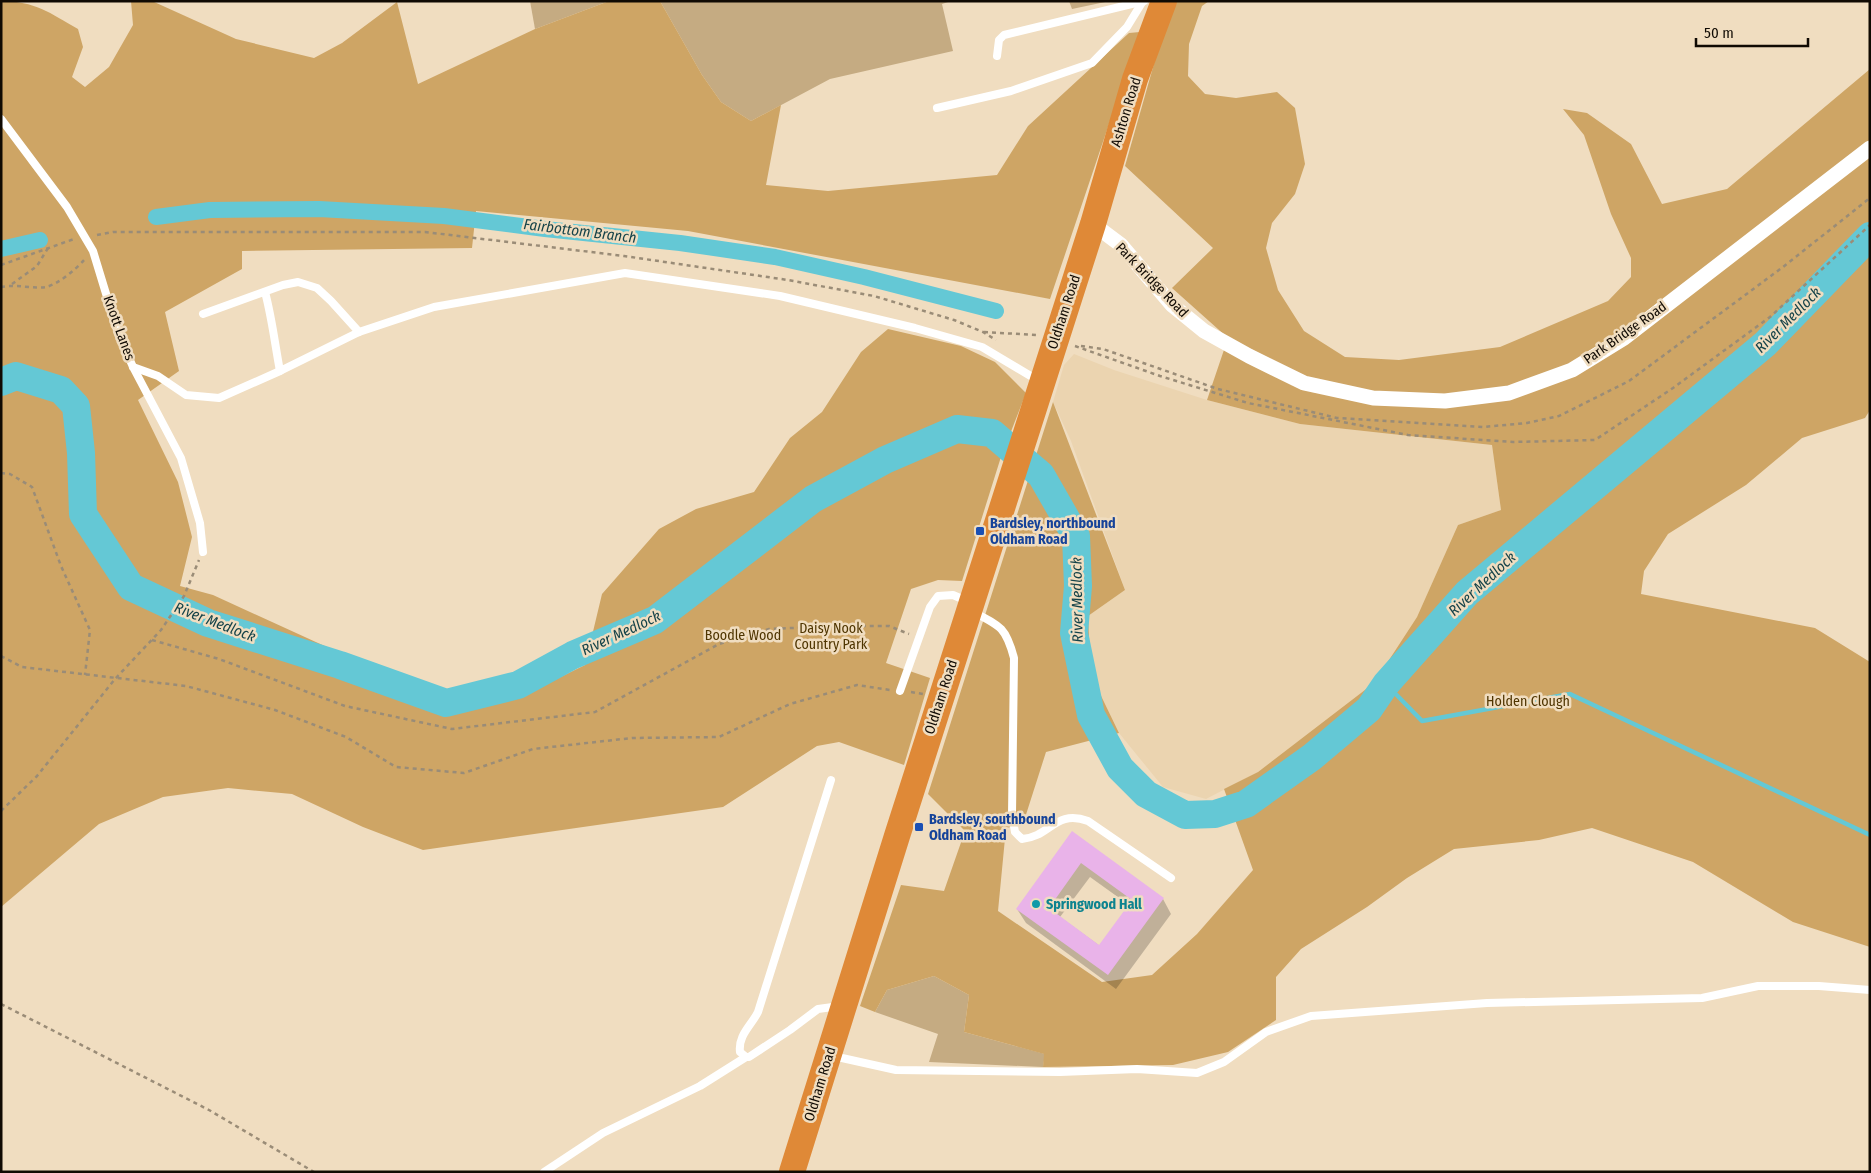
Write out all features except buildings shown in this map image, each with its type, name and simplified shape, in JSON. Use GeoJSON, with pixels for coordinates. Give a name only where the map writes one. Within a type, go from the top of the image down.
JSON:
{"type":"FeatureCollection","features":[{"type":"Feature","properties":{"kind":"highway","name":"Ashton Road"},"geometry":{"type":"LineString","coordinates":[[1093,224],[1135,79],[1164,1]]}},
{"type":"Feature","properties":{"kind":"highway","name":"Oldham Road"},"geometry":{"type":"LineString","coordinates":[[792,1172],[941,697],[1039,393],[1045,347],[1072,288],[1093,224]]}},
{"type":"Feature","properties":{"kind":"street","name":"Park Bridge Road"},"geometry":{"type":"LineString","coordinates":[[1093,224],[1121,245],[1172,305],[1204,331],[1249,356],[1304,383],[1373,398],[1445,401],[1509,393],[1572,370],[1624,338],[1870,148]]}},
{"type":"Feature","properties":{"kind":"lane"},"geometry":{"type":"LineString","coordinates":[[997,56],[999,40],[1004,35],[1143,1]]}},
{"type":"Feature","properties":{"kind":"lane"},"geometry":{"type":"LineString","coordinates":[[937,108],[1012,91],[1092,63],[1127,28],[1143,1]]}},
{"type":"Feature","properties":{"kind":"lane","name":"Knott Lanes"},"geometry":{"type":"LineString","coordinates":[[1,119],[67,207],[93,251],[118,333],[133,367],[181,458],[200,523],[203,552]]}},
{"type":"Feature","properties":{"kind":"lane"},"geometry":{"type":"LineString","coordinates":[[133,367],[158,376],[186,395],[218,398],[280,371],[360,332],[434,307],[625,273],[780,296],[915,328],[982,347],[1039,393]]}},
{"type":"Feature","properties":{"kind":"lane"},"geometry":{"type":"LineString","coordinates":[[203,314],[298,282],[317,288],[360,332]]}},
{"type":"Feature","properties":{"kind":"lane"},"geometry":{"type":"LineString","coordinates":[[264,292],[271,313],[280,371]]}},
{"type":"Feature","properties":{"kind":"lane"},"geometry":{"type":"LineString","coordinates":[[900,691],[930,607],[938,596],[953,596],[997,624],[1008,638],[1014,658],[1012,815],[1015,832],[1022,839],[1031,838],[1060,820],[1077,817],[1088,821],[1171,878]]}},
{"type":"Feature","properties":{"kind":"lane"},"geometry":{"type":"LineString","coordinates":[[746,1057],[740,1052],[741,1041],[745,1031],[758,1012],[831,780]]}},
{"type":"Feature","properties":{"kind":"lane"},"geometry":{"type":"LineString","coordinates":[[829,1055],[896,1070],[1060,1072],[1137,1069],[1197,1073],[1224,1062],[1266,1032],[1311,1016],[1487,1003],[1702,998],[1758,986],[1819,986],[1870,990]]}},
{"type":"Feature","properties":{"kind":"lane"},"geometry":{"type":"LineString","coordinates":[[544,1172],[603,1133],[693,1090],[746,1057],[755,1054],[818,1009],[844,1006]]}},
{"type":"Feature","properties":{"kind":"path"},"geometry":{"type":"LineString","coordinates":[[1870,198],[1783,266],[1629,381],[1559,416],[1527,424],[1483,427],[1337,418],[1218,389],[1103,349],[1074,346],[1160,376],[1248,403],[1408,435],[1513,442],[1595,440],[1673,388],[1770,317],[1870,225]]}},
{"type":"Feature","properties":{"kind":"path"},"geometry":{"type":"LineString","coordinates":[[97,235],[113,232],[425,232],[624,256],[788,280],[874,296],[954,320],[983,332],[1033,334],[1045,347]]}},
{"type":"Feature","properties":{"kind":"path"},"geometry":{"type":"LineString","coordinates":[[1,265],[68,240]]}},
{"type":"Feature","properties":{"kind":"path"},"geometry":{"type":"LineString","coordinates":[[11,285],[37,266],[49,247]]}},
{"type":"Feature","properties":{"kind":"path"},"geometry":{"type":"LineString","coordinates":[[1,287],[11,285],[46,287],[72,273],[93,251]]}},
{"type":"Feature","properties":{"kind":"path"},"geometry":{"type":"LineString","coordinates":[[1,473],[10,474],[32,487],[61,566],[90,630],[85,675]]}},
{"type":"Feature","properties":{"kind":"path"},"geometry":{"type":"LineString","coordinates":[[1,811],[37,776],[115,679],[161,630],[184,596],[203,552]]}},
{"type":"Feature","properties":{"kind":"path"},"geometry":{"type":"LineString","coordinates":[[152,640],[220,659],[345,706],[452,729],[595,712],[720,644],[769,629],[889,626],[919,638]]}},
{"type":"Feature","properties":{"kind":"path"},"geometry":{"type":"LineString","coordinates":[[1,656],[22,667],[186,686],[275,710],[346,737],[396,767],[464,773],[533,749],[632,738],[719,737],[790,704],[857,685],[941,697]]}},
{"type":"Feature","properties":{"kind":"path"},"geometry":{"type":"LineString","coordinates":[[1,1004],[209,1110],[314,1172]]}},
{"type":"Feature","properties":{"kind":"shaded area"},"geometry":{"type":"Polygon","coordinates":[[[530,1],[609,1],[535,29],[530,1]]]}},
{"type":"Feature","properties":{"kind":"shaded area"},"geometry":{"type":"Polygon","coordinates":[[[660,1],[951,1],[942,4],[953,51],[830,79],[751,121],[721,102],[702,75],[660,1]]]}},
{"type":"Feature","properties":{"kind":"shaded area"},"geometry":{"type":"Polygon","coordinates":[[[1069,1],[1110,1],[1072,9],[1069,1]]]}},
{"type":"Feature","properties":{"kind":"shaded area"},"geometry":{"type":"Polygon","coordinates":[[[1074,354],[1114,370],[1207,400],[1300,424],[1492,445],[1501,510],[1458,525],[1417,617],[1374,683],[1258,772],[1206,799],[1163,787],[1119,733],[1091,675],[1088,616],[1125,590],[1071,441],[1053,402],[1064,365],[1074,354]]]}},
{"type":"Feature","properties":{"kind":"shaded area"},"geometry":{"type":"Polygon","coordinates":[[[934,976],[969,995],[964,1032],[1045,1054],[1043,1067],[929,1062],[938,1034],[875,1012],[887,990],[934,976]]]}},
{"type":"Feature","properties":{"kind":"green space","name":"Boodle Wood"},"geometry":{"type":"Polygon","coordinates":[[[1,1],[23,3],[42,9],[78,29],[83,47],[72,77],[85,87],[109,67],[133,25],[131,1],[152,1],[236,39],[314,58],[342,43],[397,2],[418,84],[535,29],[609,1],[660,1],[702,75],[721,102],[751,121],[781,105],[766,185],[828,191],[997,175],[1028,126],[1129,33],[1140,32],[1050,299],[688,231],[476,211],[472,248],[242,251],[242,269],[165,312],[179,371],[138,400],[178,482],[192,537],[180,586],[213,595],[364,664],[359,684],[453,714],[526,694],[585,665],[602,594],[659,529],[696,509],[754,492],[790,438],[822,412],[861,352],[888,329],[961,346],[995,362],[1026,393],[1000,460],[962,581],[938,580],[911,589],[886,663],[930,678],[904,765],[839,742],[817,746],[723,807],[423,850],[363,827],[292,794],[228,788],[163,797],[99,824],[1,907],[1,1]]]}},
{"type":"Feature","properties":{"kind":"green space","name":"Holden Clough"},"geometry":{"type":"Polygon","coordinates":[[[1176,1],[1209,1],[1202,6],[1189,44],[1188,76],[1205,94],[1236,98],[1277,92],[1295,108],[1305,164],[1295,194],[1272,223],[1266,248],[1278,290],[1304,331],[1345,357],[1399,360],[1500,347],[1608,301],[1631,277],[1631,258],[1611,214],[1584,135],[1563,109],[1587,113],[1631,144],[1662,204],[1727,189],[1870,69],[1870,410],[1865,418],[1802,438],[1746,485],[1668,534],[1644,571],[1641,594],[1815,628],[1870,662],[1870,947],[1793,922],[1693,862],[1592,828],[1539,840],[1454,849],[1301,949],[1276,977],[1276,1020],[1228,1052],[1173,1065],[1043,1067],[1044,1054],[964,1032],[969,995],[934,976],[887,990],[875,1012],[860,1006],[901,885],[944,891],[965,831],[928,794],[1053,402],[1125,590],[1088,616],[1091,675],[1119,733],[1046,752],[1023,824],[1006,828],[998,911],[1102,982],[1152,975],[1197,934],[1253,870],[1224,789],[1258,772],[1374,683],[1417,617],[1458,525],[1501,510],[1492,445],[1300,424],[1207,400],[1228,338],[1172,288],[1213,248],[1125,166],[1163,32],[1176,1]]]}},
{"type":"Feature","properties":{"kind":"waterway","name":"Fairbottom Branch"},"geometry":{"type":"LineString","coordinates":[[156,217],[210,210],[319,209],[444,216],[680,243],[775,257],[864,277],[996,311]]}},
{"type":"Feature","properties":{"kind":"waterway","name":"River Medlock"},"geometry":{"type":"LineString","coordinates":[[1,382],[16,376],[61,390],[76,406],[81,453],[83,514],[131,587],[208,623],[340,665],[446,703],[518,685],[573,655],[655,620],[813,499],[885,460],[957,429],[992,433],[1041,475],[1076,536],[1078,586],[1074,633],[1091,715],[1120,768],[1146,794],[1185,815],[1215,814],[1246,804],[1312,757],[1369,709],[1386,684],[1467,593],[1765,344],[1870,236]]}},
{"type":"Feature","properties":{"kind":"waterway","name":"Fairbottom Branch"},"geometry":{"type":"LineString","coordinates":[[1,249],[40,240]]}},
{"type":"Feature","properties":{"kind":"waterway"},"geometry":{"type":"LineString","coordinates":[[1386,684],[1422,721],[1570,694],[1870,835]]}},
{"type":"Feature","properties":{"kind":"place","name":"Bardsley, northbound Oldham Road"},"geometry":{"type":"Point","coordinates":[980,531]}},
{"type":"Feature","properties":{"kind":"place","name":"Bardsley, southbound Oldham Road"},"geometry":{"type":"Point","coordinates":[919,827]}},
{"type":"Feature","properties":{"kind":"place","name":"Springwood Hall"},"geometry":{"type":"Point","coordinates":[1036,904]}},
{"type":"Feature","properties":{"kind":"park label","name":"Daisy Nook Country Park"},"geometry":{"type":"Point","coordinates":[831,636]}}]}
